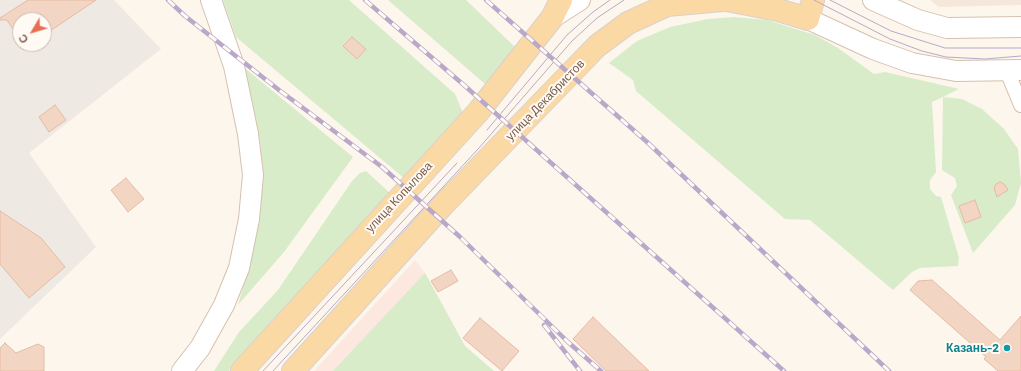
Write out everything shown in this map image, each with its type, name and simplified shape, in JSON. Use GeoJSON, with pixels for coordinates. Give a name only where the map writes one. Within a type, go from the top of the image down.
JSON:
{"type":"FeatureCollection","features":[{"type":"Feature","properties":{"kind":"main road"},"geometry":{"type":"LineString","coordinates":[[182,371],[200,348],[216,321],[239,268],[251,204],[253,174],[247,126],[234,66],[211,0]]}},
{"type":"Feature","properties":{"kind":"main road"},"geometry":{"type":"LineString","coordinates":[[556,9],[580,0]]}},
{"type":"Feature","properties":{"kind":"main road","name":"улица Декабристов"},"geometry":{"type":"LineString","coordinates":[[293,371],[398,255],[597,46],[628,23],[667,5],[723,0]]}},
{"type":"Feature","properties":{"kind":"main road"},"geometry":{"type":"LineString","coordinates":[[727,0],[778,10],[811,9],[872,49],[912,63],[956,71],[1014,70]]}},
{"type":"Feature","properties":{"kind":"main road"},"geometry":{"type":"LineString","coordinates":[[877,1],[918,20],[947,28],[1021,27]]}},
{"type":"Feature","properties":{"kind":"main road","name":"улица Копылова"},"geometry":{"type":"LineString","coordinates":[[242,371],[478,112],[556,9]]}},
{"type":"Feature","properties":{"kind":"street"},"geometry":{"type":"LineString","coordinates":[[1014,70],[1021,105]]}},
{"type":"Feature","properties":{"kind":"shaded area"},"geometry":{"type":"Polygon","coordinates":[[[0,0],[114,0],[161,49],[29,153],[96,247],[0,339],[0,0]]]}},
{"type":"Feature","properties":{"kind":"shaded area"},"geometry":{"type":"Polygon","coordinates":[[[930,0],[1021,0],[1021,5],[939,7],[930,0]]]}},
{"type":"Feature","properties":{"kind":"shaded area"},"geometry":{"type":"Polygon","coordinates":[[[415,260],[425,273],[465,346],[494,371],[314,371],[415,260]]]}},
{"type":"Feature","properties":{"kind":"green space"},"geometry":{"type":"Polygon","coordinates":[[[223,0],[349,0],[455,94],[463,113],[405,179],[236,37],[223,0]]]}},
{"type":"Feature","properties":{"kind":"green space"},"geometry":{"type":"Polygon","coordinates":[[[388,0],[466,0],[516,48],[485,84],[388,0]]]}},
{"type":"Feature","properties":{"kind":"green space"},"geometry":{"type":"Polygon","coordinates":[[[734,17],[767,20],[815,35],[838,48],[874,74],[885,72],[959,89],[932,102],[936,172],[930,180],[930,189],[936,196],[941,197],[959,258],[958,266],[920,268],[912,272],[893,290],[810,220],[785,219],[636,91],[633,80],[609,63],[637,41],[670,27],[708,19],[734,17]]]}},
{"type":"Feature","properties":{"kind":"green space"},"geometry":{"type":"Polygon","coordinates":[[[241,65],[353,157],[284,252],[238,305],[252,257],[258,207],[261,146],[252,99],[241,65]]]}},
{"type":"Feature","properties":{"kind":"green space"},"geometry":{"type":"Polygon","coordinates":[[[943,97],[962,99],[982,109],[1004,129],[1018,149],[1021,183],[1015,205],[973,253],[951,195],[957,186],[955,178],[942,170],[943,97]]]}},
{"type":"Feature","properties":{"kind":"green space"},"geometry":{"type":"Polygon","coordinates":[[[366,171],[392,195],[229,371],[214,371],[239,332],[278,290],[352,181],[360,173],[366,171]]]}},
{"type":"Feature","properties":{"kind":"green space"},"geometry":{"type":"Polygon","coordinates":[[[425,273],[465,346],[494,371],[333,371],[425,273]]]}},
{"type":"Feature","properties":{"kind":"building"},"geometry":{"type":"Polygon","coordinates":[[[28,0],[96,0],[52,30],[52,12],[12,12],[12,28],[7,20],[0,20],[0,18],[28,0]]]}},
{"type":"Feature","properties":{"kind":"building"},"geometry":{"type":"Polygon","coordinates":[[[352,37],[366,49],[357,59],[343,46],[352,37]]]}},
{"type":"Feature","properties":{"kind":"building"},"geometry":{"type":"Polygon","coordinates":[[[55,105],[66,120],[49,132],[39,117],[55,105]]]}},
{"type":"Feature","properties":{"kind":"building"},"geometry":{"type":"Polygon","coordinates":[[[126,178],[144,199],[128,212],[111,190],[126,178]]]}},
{"type":"Feature","properties":{"kind":"building"},"geometry":{"type":"Polygon","coordinates":[[[1000,182],[1004,184],[1008,190],[997,197],[994,188],[996,184],[1000,182]]]}},
{"type":"Feature","properties":{"kind":"building"},"geometry":{"type":"Polygon","coordinates":[[[975,200],[981,217],[965,223],[959,206],[975,200]]]}},
{"type":"Feature","properties":{"kind":"building"},"geometry":{"type":"Polygon","coordinates":[[[0,211],[41,238],[65,267],[29,298],[0,264],[0,211]]]}},
{"type":"Feature","properties":{"kind":"building"},"geometry":{"type":"Polygon","coordinates":[[[451,270],[458,281],[438,292],[431,281],[451,270]]]}},
{"type":"Feature","properties":{"kind":"building"},"geometry":{"type":"Polygon","coordinates":[[[932,280],[1000,340],[1021,316],[1021,371],[998,371],[984,359],[986,357],[910,290],[918,281],[932,280]]]}},
{"type":"Feature","properties":{"kind":"building"},"geometry":{"type":"Polygon","coordinates":[[[593,317],[649,371],[606,371],[573,339],[593,317]]]}},
{"type":"Feature","properties":{"kind":"building"},"geometry":{"type":"Polygon","coordinates":[[[480,318],[519,351],[502,371],[463,338],[480,318]]]}},
{"type":"Feature","properties":{"kind":"building"},"geometry":{"type":"Polygon","coordinates":[[[5,343],[16,353],[38,344],[44,347],[44,371],[0,371],[0,348],[5,343]]]}},
{"type":"Feature","properties":{"kind":"tram line"},"geometry":{"type":"LineString","coordinates":[[487,130],[567,35],[593,12],[610,0]]}},
{"type":"Feature","properties":{"kind":"tram line"},"geometry":{"type":"LineString","coordinates":[[273,371],[479,148],[572,41],[597,18],[624,0]]}},
{"type":"Feature","properties":{"kind":"tram line"},"geometry":{"type":"LineString","coordinates":[[814,0],[890,39],[922,51],[946,57],[985,59],[1021,56]]}},
{"type":"Feature","properties":{"kind":"tram line"},"geometry":{"type":"LineString","coordinates":[[830,0],[891,31],[945,48],[1021,48]]}},
{"type":"Feature","properties":{"kind":"tram line"},"geometry":{"type":"LineString","coordinates":[[263,371],[457,163]]}},
{"type":"Feature","properties":{"kind":"railway"},"geometry":{"type":"LineString","coordinates":[[168,0],[185,16],[279,90],[382,167],[459,236],[568,342],[601,371]]}},
{"type":"Feature","properties":{"kind":"railway"},"geometry":{"type":"LineString","coordinates":[[365,0],[465,86],[784,371]]}},
{"type":"Feature","properties":{"kind":"railway"},"geometry":{"type":"LineString","coordinates":[[486,0],[647,142],[889,371]]}},
{"type":"Feature","properties":{"kind":"railway"},"geometry":{"type":"LineString","coordinates":[[544,325],[580,371]]}},
{"type":"Feature","properties":{"kind":"place","name":"Казань-2"},"geometry":{"type":"Point","coordinates":[1007,348]}}]}
